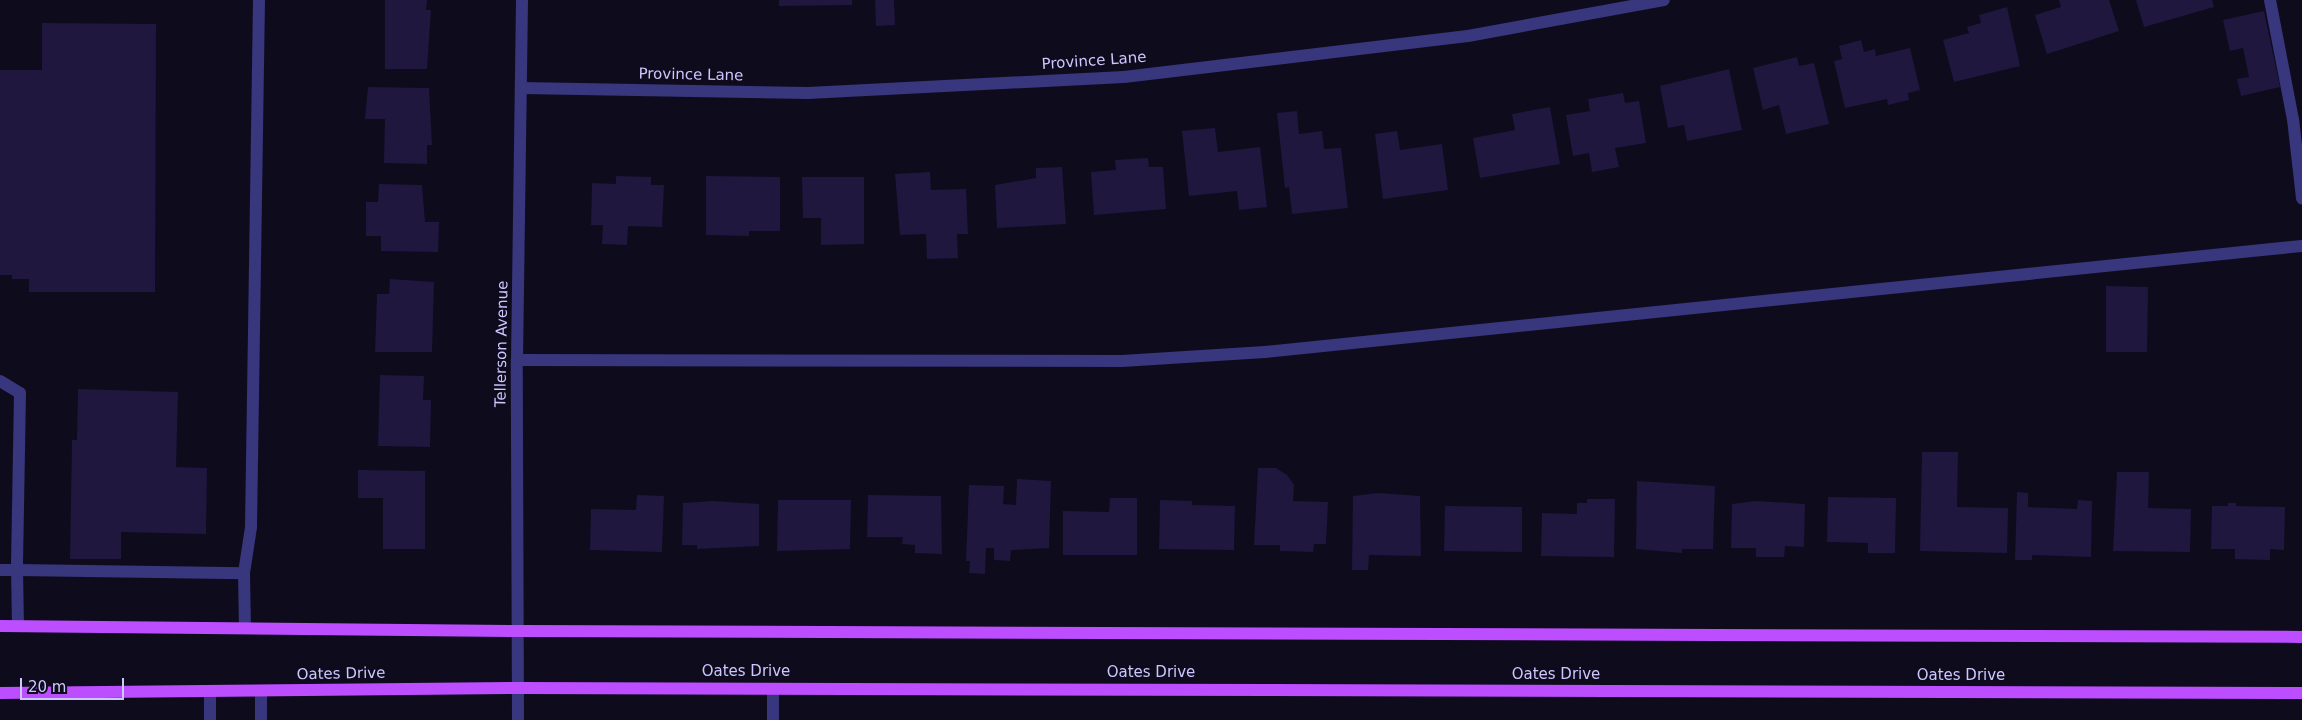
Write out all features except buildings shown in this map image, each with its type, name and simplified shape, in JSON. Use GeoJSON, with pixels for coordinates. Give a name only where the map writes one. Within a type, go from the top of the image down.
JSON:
{"type":"FeatureCollection","features":[{"type":"Feature","properties":{"kind":"main road"},"geometry":{"type":"LineString","coordinates":[[0,626],[518,631],[2302,636]]}},
{"type":"Feature","properties":{"kind":"main road","name":"Oates Drive"},"geometry":{"type":"LineString","coordinates":[[0,693],[519,688],[2302,693]]}},
{"type":"Feature","properties":{"kind":"street"},"geometry":{"type":"LineString","coordinates":[[245,628],[244,573],[251,527],[259,0]]}},
{"type":"Feature","properties":{"kind":"street","name":"Tellerson Avenue"},"geometry":{"type":"LineString","coordinates":[[518,720],[517,360],[522,0]]}},
{"type":"Feature","properties":{"kind":"street","name":"Province Lane"},"geometry":{"type":"LineString","coordinates":[[522,88],[808,93],[1124,77],[1468,36],[1664,0]]}},
{"type":"Feature","properties":{"kind":"street"},"geometry":{"type":"LineString","coordinates":[[2270,0],[2292,119],[2302,198]]}},
{"type":"Feature","properties":{"kind":"street"},"geometry":{"type":"LineString","coordinates":[[517,360],[1122,361],[1255,353],[2302,246]]}},
{"type":"Feature","properties":{"kind":"street"},"geometry":{"type":"LineString","coordinates":[[0,381],[20,393],[18,626]]}},
{"type":"Feature","properties":{"kind":"street"},"geometry":{"type":"LineString","coordinates":[[0,570],[244,573]]}},
{"type":"Feature","properties":{"kind":"street"},"geometry":{"type":"LineString","coordinates":[[773,689],[773,720]]}},
{"type":"Feature","properties":{"kind":"street"},"geometry":{"type":"LineString","coordinates":[[210,691],[210,720]]}},
{"type":"Feature","properties":{"kind":"street"},"geometry":{"type":"LineString","coordinates":[[260,691],[260,720]]}}]}
